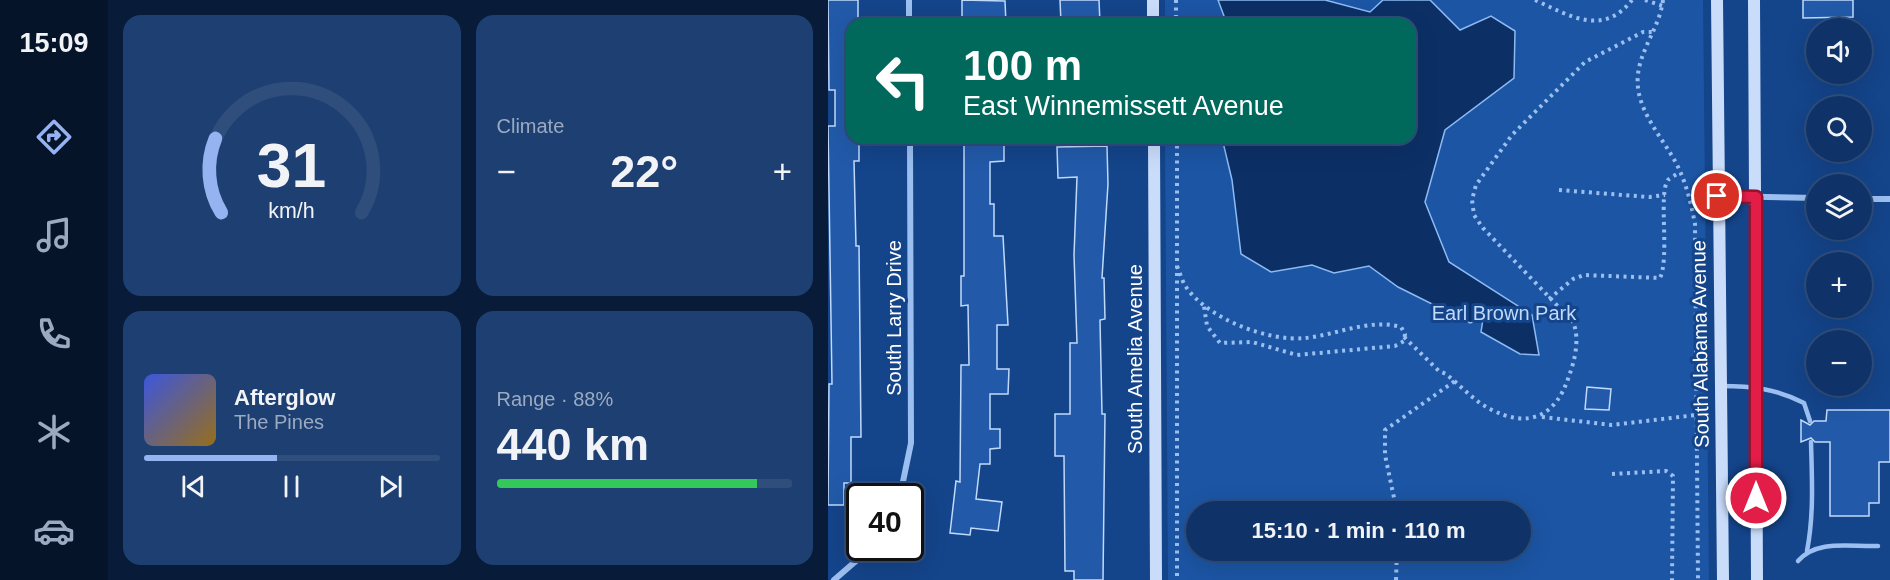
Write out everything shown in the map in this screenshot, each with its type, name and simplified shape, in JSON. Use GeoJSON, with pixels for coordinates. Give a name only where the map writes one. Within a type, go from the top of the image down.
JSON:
{"type":"FeatureCollection","features":[{"type":"Feature","properties":{"kind":"street"},"geometry":{"type":"LineString","coordinates":[[909,0],[909,18]]}},
{"type":"Feature","properties":{"kind":"street"},"geometry":{"type":"LineString","coordinates":[[1153,0],[1153,18]]}},
{"type":"Feature","properties":{"kind":"street","name":"South Alabama Avenue"},"geometry":{"type":"LineString","coordinates":[[1717,0],[1717,196],[1723,580]]}},
{"type":"Feature","properties":{"kind":"street"},"geometry":{"type":"LineString","coordinates":[[1754,0],[1757,580]]}},
{"type":"Feature","properties":{"kind":"street","name":"South Larry Drive"},"geometry":{"type":"LineString","coordinates":[[903,483],[911,443],[910,144]]}},
{"type":"Feature","properties":{"kind":"street","name":"South Amelia Avenue"},"geometry":{"type":"LineString","coordinates":[[1154,144],[1156,580]]}},
{"type":"Feature","properties":{"kind":"street"},"geometry":{"type":"LineString","coordinates":[[1717,196],[1806,198]]}},
{"type":"Feature","properties":{"kind":"street"},"geometry":{"type":"LineString","coordinates":[[1872,199],[1890,199]]}},
{"type":"Feature","properties":{"kind":"street"},"geometry":{"type":"LineString","coordinates":[[834,580],[856,561]]}},
{"type":"Feature","properties":{"kind":"lane"},"geometry":{"type":"LineString","coordinates":[[1720,386],[1756,387],[1787,394],[1804,403],[1810,421]]}},
{"type":"Feature","properties":{"kind":"lane"},"geometry":{"type":"LineString","coordinates":[[1807,551],[1811,532],[1813,489],[1811,442]]}},
{"type":"Feature","properties":{"kind":"lane"},"geometry":{"type":"LineString","coordinates":[[1798,561],[1807,551],[1817,547],[1878,546]]}},
{"type":"Feature","properties":{"kind":"path"},"geometry":{"type":"LineString","coordinates":[[1176,0],[1176,18]]}},
{"type":"Feature","properties":{"kind":"path"},"geometry":{"type":"LineString","coordinates":[[1535,0],[1565,14],[1592,21],[1607,20],[1624,10],[1632,0]]}},
{"type":"Feature","properties":{"kind":"path"},"geometry":{"type":"LineString","coordinates":[[1645,0],[1663,6]]}},
{"type":"Feature","properties":{"kind":"path"},"geometry":{"type":"LineString","coordinates":[[1664,0],[1654,32],[1641,60],[1638,86],[1652,124],[1680,172],[1692,206],[1695,224],[1698,580]]}},
{"type":"Feature","properties":{"kind":"path"},"geometry":{"type":"LineString","coordinates":[[1541,416],[1559,399],[1567,384],[1577,338],[1573,322],[1489,235],[1474,215],[1472,200],[1476,185],[1512,135],[1585,62],[1643,32],[1654,32]]}},
{"type":"Feature","properties":{"kind":"path"},"geometry":{"type":"LineString","coordinates":[[1177,144],[1177,580]]}},
{"type":"Feature","properties":{"kind":"path"},"geometry":{"type":"LineString","coordinates":[[1549,299],[1573,279],[1584,274],[1660,278],[1665,195],[1668,180],[1680,172]]}},
{"type":"Feature","properties":{"kind":"path"},"geometry":{"type":"LineString","coordinates":[[1559,190],[1665,195]]}},
{"type":"Feature","properties":{"kind":"path"},"geometry":{"type":"LineString","coordinates":[[1177,266],[1185,286],[1204,306],[1219,317],[1280,337],[1305,338],[1381,323],[1401,327],[1404,338],[1439,371],[1488,408],[1508,416],[1530,418],[1541,416],[1612,424],[1696,415]]}},
{"type":"Feature","properties":{"kind":"path"},"geometry":{"type":"LineString","coordinates":[[1204,306],[1207,326],[1220,343],[1252,342],[1287,354],[1395,346],[1404,341],[1404,338]]}},
{"type":"Feature","properties":{"kind":"path"},"geometry":{"type":"LineString","coordinates":[[1395,501],[1385,455],[1385,430],[1455,381]]}},
{"type":"Feature","properties":{"kind":"path"},"geometry":{"type":"LineString","coordinates":[[1612,474],[1666,471],[1673,476],[1672,580]]}},
{"type":"Feature","properties":{"kind":"path"},"geometry":{"type":"LineString","coordinates":[[1396,580],[1397,561]]}},
{"type":"Feature","properties":{"kind":"green space","name":"Earl Brown Park"},"geometry":{"type":"Polygon","coordinates":[[[1165,0],[1703,0],[1709,580],[1168,580],[1165,144],[1416,144],[1416,18],[1165,18],[1165,0]]]}},
{"type":"Feature","properties":{"kind":"shaded area"},"geometry":{"type":"Polygon","coordinates":[[[1218,0],[1325,0],[1370,12],[1383,0],[1430,0],[1460,30],[1491,16],[1515,31],[1514,78],[1445,130],[1425,202],[1449,262],[1532,315],[1539,355],[1520,354],[1481,332],[1483,319],[1470,323],[1398,287],[1369,266],[1334,273],[1312,265],[1271,272],[1241,254],[1232,180],[1223,144],[1416,144],[1416,18],[1225,18],[1218,0]]]}},
{"type":"Feature","properties":{"kind":"building"},"geometry":{"type":"Polygon","coordinates":[[[828,0],[858,0],[858,18],[846,18],[846,144],[859,144],[859,161],[854,161],[856,246],[859,246],[861,437],[851,437],[851,483],[844,483],[844,505],[828,505],[829,384],[832,384],[828,126],[835,126],[835,90],[829,90],[828,0]]]}},
{"type":"Feature","properties":{"kind":"building"},"geometry":{"type":"Polygon","coordinates":[[[962,0],[1005,1],[1006,18],[962,18],[962,0]]]}},
{"type":"Feature","properties":{"kind":"building"},"geometry":{"type":"Polygon","coordinates":[[[1060,0],[1099,0],[1100,18],[1061,18],[1060,0]]]}},
{"type":"Feature","properties":{"kind":"building"},"geometry":{"type":"Polygon","coordinates":[[[1803,0],[1853,0],[1853,17],[1803,18],[1803,0]]]}},
{"type":"Feature","properties":{"kind":"building"},"geometry":{"type":"Polygon","coordinates":[[[964,144],[1004,144],[1004,161],[990,162],[990,204],[994,204],[994,236],[1003,236],[1008,325],[997,325],[997,369],[1009,369],[1008,394],[990,394],[990,429],[1000,429],[1000,448],[990,449],[990,464],[980,464],[976,499],[1002,502],[998,531],[971,528],[970,535],[950,533],[956,481],[960,482],[961,365],[969,365],[968,305],[961,306],[961,276],[964,276],[964,144]]]}},
{"type":"Feature","properties":{"kind":"building"},"geometry":{"type":"Polygon","coordinates":[[[1107,146],[1108,184],[1102,278],[1104,278],[1105,319],[1100,320],[1102,414],[1105,414],[1103,580],[1074,580],[1074,571],[1065,571],[1064,456],[1055,456],[1055,414],[1070,414],[1070,343],[1077,343],[1074,255],[1077,177],[1058,178],[1057,147],[1107,146]]]}},
{"type":"Feature","properties":{"kind":"building"},"geometry":{"type":"Polygon","coordinates":[[[1587,387],[1611,389],[1609,410],[1585,409],[1587,387]]]}},
{"type":"Feature","properties":{"kind":"building"},"geometry":{"type":"Polygon","coordinates":[[[1827,410],[1890,410],[1890,462],[1879,462],[1879,503],[1869,503],[1869,516],[1830,516],[1830,442],[1815,442],[1811,438],[1801,442],[1801,420],[1810,425],[1814,421],[1826,421],[1827,410]]]}},
{"type":"Feature","properties":{"kind":"route"},"geometry":{"type":"LineString","coordinates":[[1717,196],[1756,197],[1756,498]]}}]}
